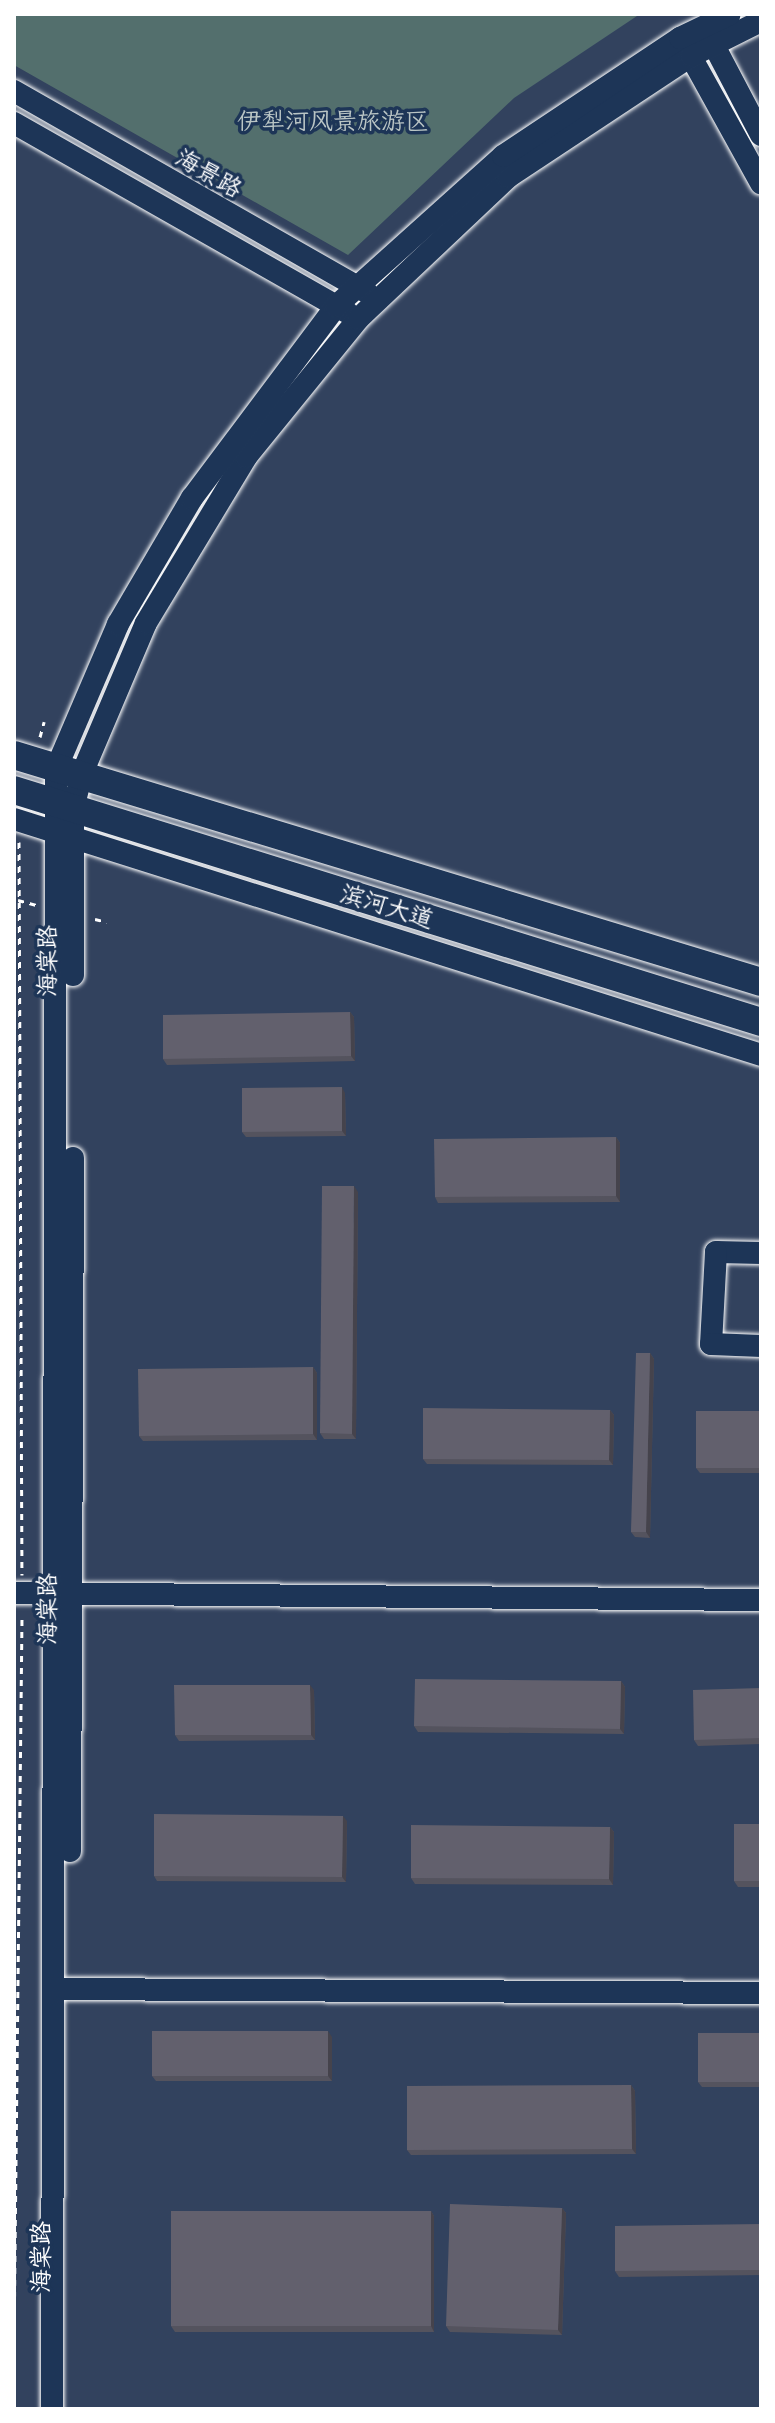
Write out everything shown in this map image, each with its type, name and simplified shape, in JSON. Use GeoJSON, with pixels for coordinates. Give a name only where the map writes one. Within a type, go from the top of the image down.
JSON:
{"type":"FeatureCollection","features":[{"type":"Feature","properties":{"kind":"main road","name":"滨河大道"},"geometry":{"type":"LineString","coordinates":[[46,765],[761,982]]}},
{"type":"Feature","properties":{"kind":"main road","name":"滨河大道"},"geometry":{"type":"LineString","coordinates":[[14,790],[761,1022]]}},
{"type":"Feature","properties":{"kind":"street"},"geometry":{"type":"LineString","coordinates":[[709,36],[730,14]]}},
{"type":"Feature","properties":{"kind":"street"},"geometry":{"type":"LineString","coordinates":[[46,765],[118,624],[192,498],[336,306],[503,156],[686,47],[709,36],[761,21]]}},
{"type":"Feature","properties":{"kind":"street"},"geometry":{"type":"LineString","coordinates":[[709,36],[761,135]]}},
{"type":"Feature","properties":{"kind":"street"},"geometry":{"type":"LineString","coordinates":[[686,47],[761,183]]}},
{"type":"Feature","properties":{"kind":"street"},"geometry":{"type":"LineString","coordinates":[[46,765],[146,623],[238,469],[358,319],[508,177],[686,47]]}},
{"type":"Feature","properties":{"kind":"street","name":"海景路"},"geometry":{"type":"LineString","coordinates":[[14,91],[378,299]]}},
{"type":"Feature","properties":{"kind":"street"},"geometry":{"type":"LineString","coordinates":[[14,123],[358,319]]}},
{"type":"Feature","properties":{"kind":"street","name":"海棠路"},"geometry":{"type":"LineString","coordinates":[[46,765],[63,806],[64,836],[62,1988],[66,2409]]}},
{"type":"Feature","properties":{"kind":"street"},"geometry":{"type":"LineString","coordinates":[[16,820],[761,1055]]}},
{"type":"Feature","properties":{"kind":"street"},"geometry":{"type":"LineString","coordinates":[[761,1253],[716,1252],[711,1344],[761,1346]]}},
{"type":"Feature","properties":{"kind":"street"},"geometry":{"type":"LineString","coordinates":[[18,1593],[761,1600]]}},
{"type":"Feature","properties":{"kind":"street"},"geometry":{"type":"LineString","coordinates":[[62,1988],[761,1993]]}},
{"type":"Feature","properties":{"kind":"street","name":"海棠路"},"geometry":{"type":"LineString","coordinates":[[52,2409],[62,1988]]}},
{"type":"Feature","properties":{"kind":"path"},"geometry":{"type":"LineString","coordinates":[[44,722],[46,765]]}},
{"type":"Feature","properties":{"kind":"path"},"geometry":{"type":"LineString","coordinates":[[14,2345],[18,1593],[16,820]]}},
{"type":"Feature","properties":{"kind":"green space","name":"伊犁河风景旅游区"},"geometry":{"type":"Polygon","coordinates":[[[14,14],[640,14],[514,98],[348,255],[14,65],[14,14]]]}},
{"type":"Feature","properties":{"kind":"building"},"geometry":{"type":"Polygon","coordinates":[[[350,1012],[351,1056],[163,1059],[163,1015],[350,1012]]]}},
{"type":"Feature","properties":{"kind":"building"},"geometry":{"type":"Polygon","coordinates":[[[342,1087],[342,1131],[242,1132],[242,1088],[342,1087]]]}},
{"type":"Feature","properties":{"kind":"building"},"geometry":{"type":"Polygon","coordinates":[[[616,1137],[616,1196],[435,1197],[434,1139],[616,1137]]]}},
{"type":"Feature","properties":{"kind":"building"},"geometry":{"type":"Polygon","coordinates":[[[322,1186],[354,1186],[352,1434],[320,1433],[322,1186]]]}},
{"type":"Feature","properties":{"kind":"building"},"geometry":{"type":"Polygon","coordinates":[[[636,1353],[650,1353],[646,1532],[631,1532],[636,1353]]]}},
{"type":"Feature","properties":{"kind":"building"},"geometry":{"type":"Polygon","coordinates":[[[313,1367],[313,1434],[139,1436],[138,1369],[313,1367]]]}},
{"type":"Feature","properties":{"kind":"building"},"geometry":{"type":"Polygon","coordinates":[[[423,1408],[610,1410],[609,1460],[423,1459],[423,1408]]]}},
{"type":"Feature","properties":{"kind":"building"},"geometry":{"type":"Polygon","coordinates":[[[696,1411],[761,1411],[761,1468],[696,1468],[696,1411]]]}},
{"type":"Feature","properties":{"kind":"building"},"geometry":{"type":"Polygon","coordinates":[[[415,1679],[621,1681],[620,1729],[414,1726],[415,1679]]]}},
{"type":"Feature","properties":{"kind":"building"},"geometry":{"type":"Polygon","coordinates":[[[174,1685],[310,1685],[311,1735],[175,1735],[174,1685]]]}},
{"type":"Feature","properties":{"kind":"building"},"geometry":{"type":"Polygon","coordinates":[[[761,1688],[761,1738],[694,1740],[693,1690],[761,1688]]]}},
{"type":"Feature","properties":{"kind":"building"},"geometry":{"type":"Polygon","coordinates":[[[154,1814],[343,1816],[342,1877],[154,1876],[154,1814]]]}},
{"type":"Feature","properties":{"kind":"building"},"geometry":{"type":"Polygon","coordinates":[[[734,1824],[761,1824],[761,1881],[734,1881],[734,1824]]]}},
{"type":"Feature","properties":{"kind":"building"},"geometry":{"type":"Polygon","coordinates":[[[411,1825],[610,1827],[609,1879],[411,1878],[411,1825]]]}},
{"type":"Feature","properties":{"kind":"building"},"geometry":{"type":"Polygon","coordinates":[[[152,2031],[328,2031],[328,2076],[152,2076],[152,2031]]]}},
{"type":"Feature","properties":{"kind":"building"},"geometry":{"type":"Polygon","coordinates":[[[698,2033],[761,2033],[761,2082],[698,2082],[698,2033]]]}},
{"type":"Feature","properties":{"kind":"building"},"geometry":{"type":"Polygon","coordinates":[[[631,2085],[632,2149],[407,2150],[407,2086],[631,2085]]]}},
{"type":"Feature","properties":{"kind":"building"},"geometry":{"type":"Polygon","coordinates":[[[450,2204],[562,2208],[558,2330],[446,2326],[450,2204]]]}},
{"type":"Feature","properties":{"kind":"building"},"geometry":{"type":"Polygon","coordinates":[[[171,2211],[431,2211],[431,2326],[171,2326],[171,2211]]]}},
{"type":"Feature","properties":{"kind":"building"},"geometry":{"type":"Polygon","coordinates":[[[761,2224],[761,2270],[615,2271],[615,2226],[761,2224]]]}}]}
